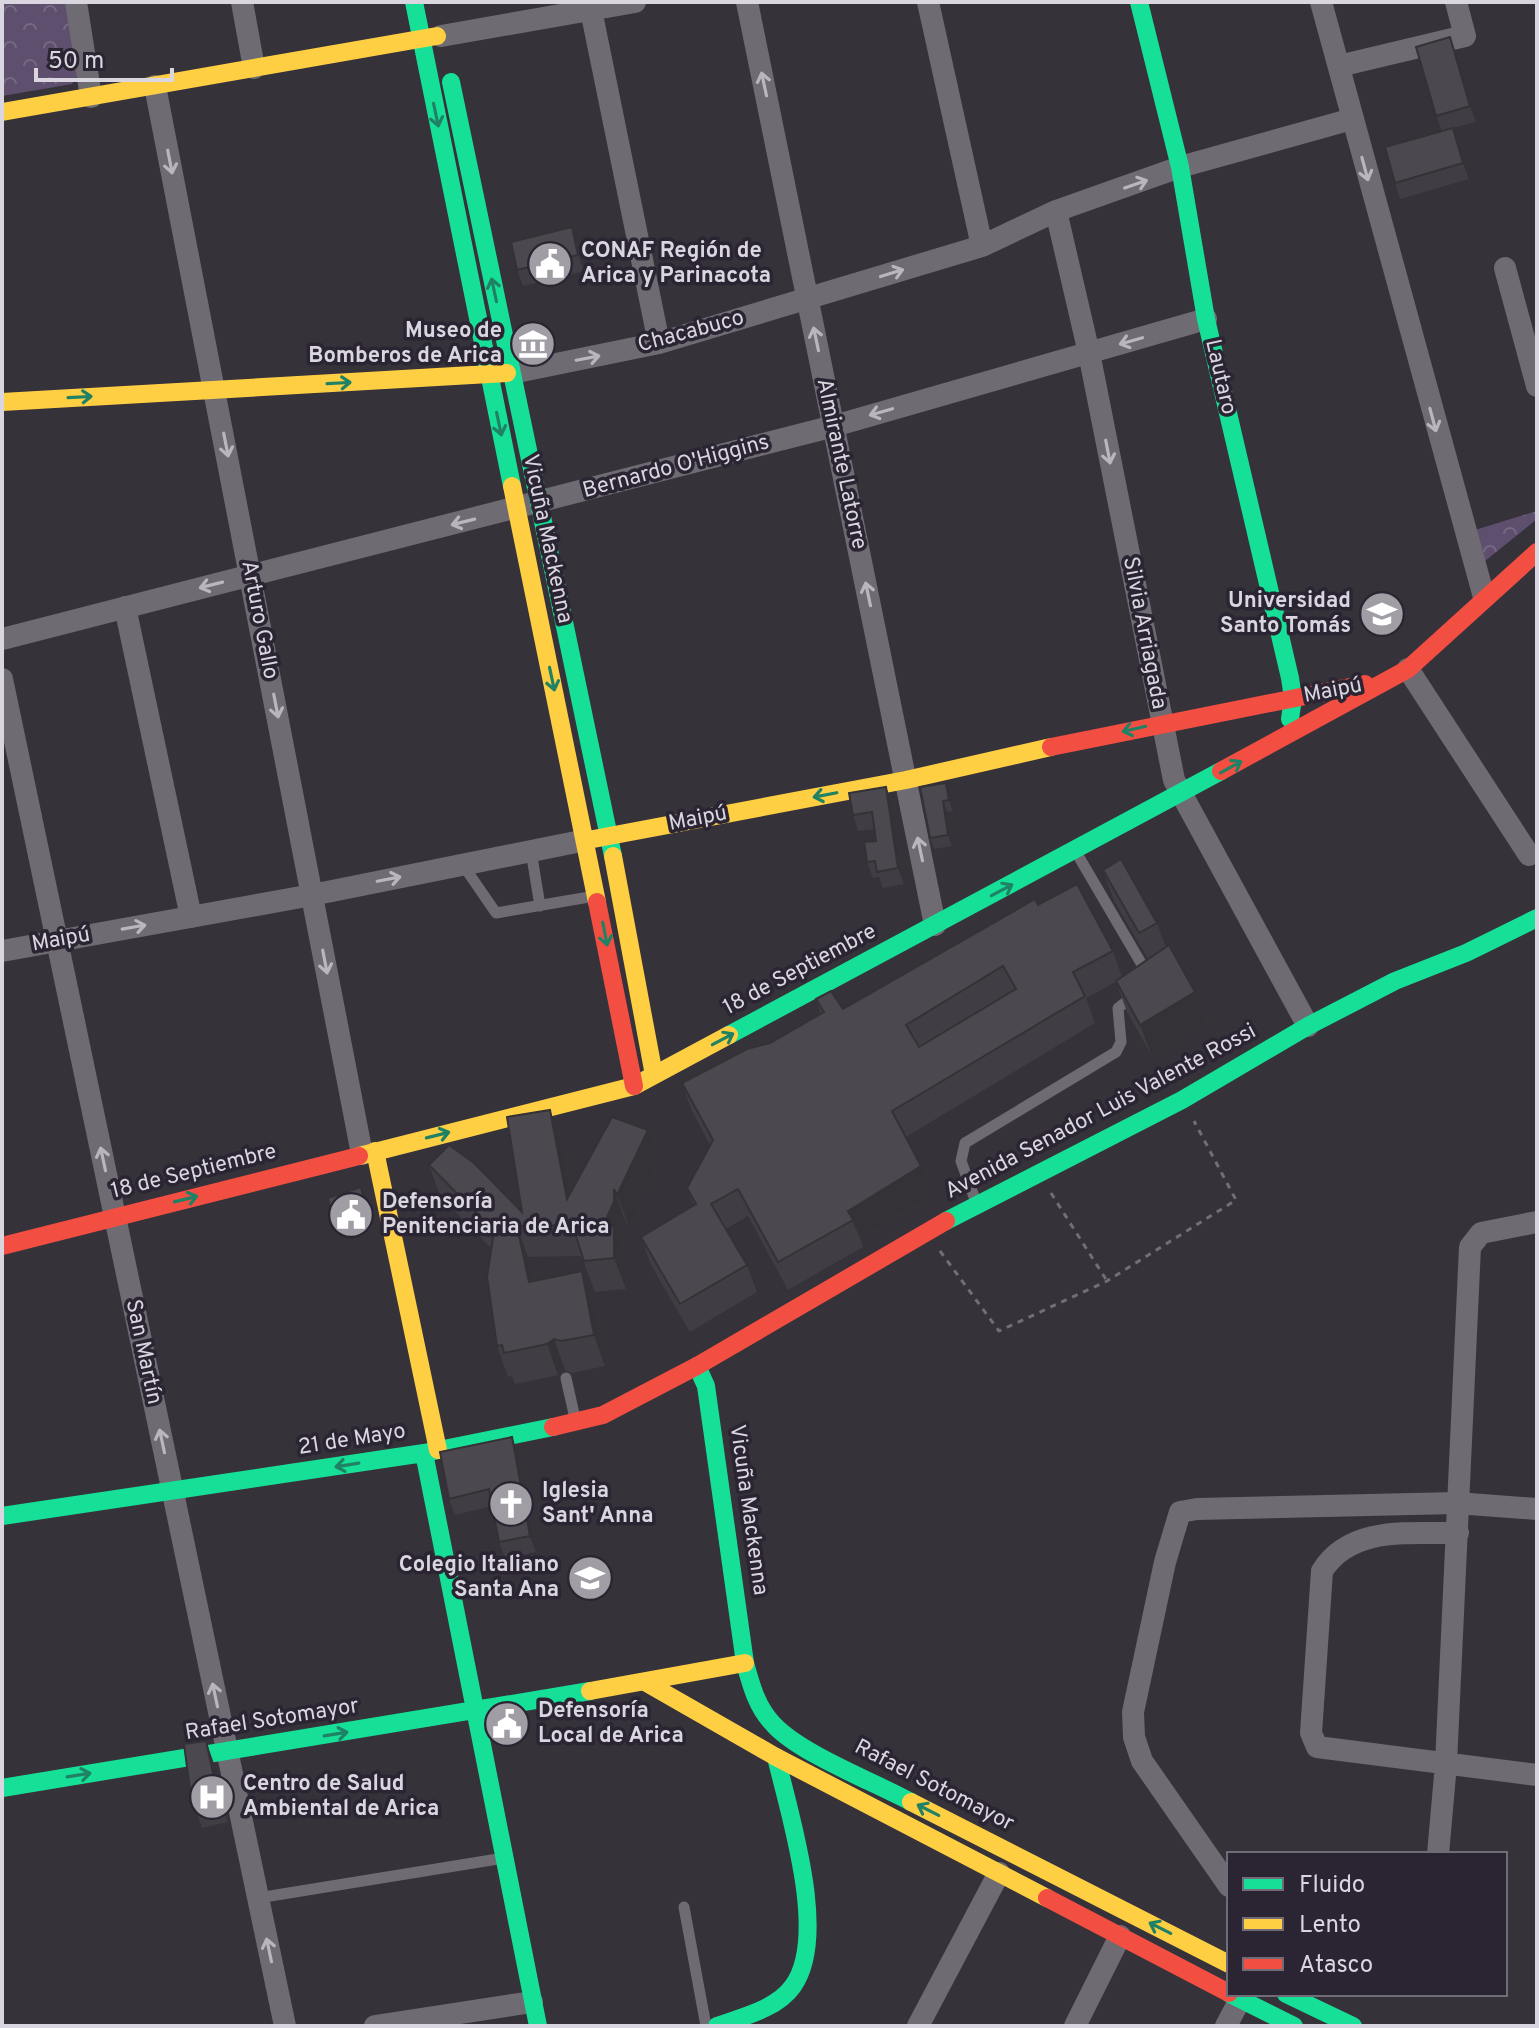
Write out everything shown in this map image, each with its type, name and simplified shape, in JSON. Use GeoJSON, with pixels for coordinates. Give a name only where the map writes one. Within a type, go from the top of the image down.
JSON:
{"type":"FeatureCollection","features":[{"type":"Feature","properties":{"kind":"main road","name":"Vicuña Mackenna"},"geometry":{"type":"LineString","coordinates":[[414,2],[438,48],[500,374],[516,508],[634,1086]]}},
{"type":"Feature","properties":{"kind":"main road","name":"Lautaro"},"geometry":{"type":"LineString","coordinates":[[1139,2],[1180,167],[1206,319],[1293,698]]}},
{"type":"Feature","properties":{"kind":"main road","name":"Vicuña Mackenna"},"geometry":{"type":"LineString","coordinates":[[437,13],[438,48],[500,374],[539,503],[609,836],[654,1075]]}},
{"type":"Feature","properties":{"kind":"main road"},"geometry":{"type":"LineString","coordinates":[[2,112],[254,68],[438,48]]}},
{"type":"Feature","properties":{"kind":"main road","name":"Chacabuco"},"geometry":{"type":"LineString","coordinates":[[2,402],[500,374]]}},
{"type":"Feature","properties":{"kind":"main road","name":"18 de Septiembre"},"geometry":{"type":"LineString","coordinates":[[2,1246],[634,1086],[1076,851],[1400,674],[1537,552]]}},
{"type":"Feature","properties":{"kind":"main road","name":"Maipú"},"geometry":{"type":"LineString","coordinates":[[586,840],[906,780],[1162,722],[1400,674]]}},
{"type":"Feature","properties":{"kind":"main road"},"geometry":{"type":"LineString","coordinates":[[1270,746],[1286,727],[1293,698]]}},
{"type":"Feature","properties":{"kind":"main road","name":"Avenida Senador Luis Valente Rossi"},"geometry":{"type":"LineString","coordinates":[[697,1366],[928,1234],[976,1203],[1182,1100],[1308,1026],[1395,981],[1466,953],[1537,918]]}},
{"type":"Feature","properties":{"kind":"main road","name":"Arturo Gallo"},"geometry":{"type":"LineString","coordinates":[[369,1153],[431,1451],[538,2026]]}},
{"type":"Feature","properties":{"kind":"main road","name":"Vicuña Mackenna"},"geometry":{"type":"LineString","coordinates":[[697,1366],[706,1386],[745,1663]]}},
{"type":"Feature","properties":{"kind":"main road","name":"21 de Mayo"},"geometry":{"type":"LineString","coordinates":[[2,1516],[431,1451],[576,1423],[620,1408],[697,1366]]}},
{"type":"Feature","properties":{"kind":"main road","name":"Rafael Sotomayor"},"geometry":{"type":"LineString","coordinates":[[2,1788],[478,1711],[745,1663],[762,1713],[781,1734],[1227,1963]]}},
{"type":"Feature","properties":{"kind":"main road"},"geometry":{"type":"LineString","coordinates":[[645,1682],[776,1757],[1227,1990]]}},
{"type":"Feature","properties":{"kind":"main road"},"geometry":{"type":"LineString","coordinates":[[776,1757],[789,1745],[805,1747]]}},
{"type":"Feature","properties":{"kind":"main road"},"geometry":{"type":"LineString","coordinates":[[717,2026],[754,2021],[792,1987],[802,1971],[808,1913],[776,1757]]}},
{"type":"Feature","properties":{"kind":"main road"},"geometry":{"type":"LineString","coordinates":[[1238,1996],[1294,2026]]}},
{"type":"Feature","properties":{"kind":"main road"},"geometry":{"type":"LineString","coordinates":[[1290,1996],[1353,2026]]}},
{"type":"Feature","properties":{"kind":"street"},"geometry":{"type":"LineString","coordinates":[[76,2],[91,97]]}},
{"type":"Feature","properties":{"kind":"street"},"geometry":{"type":"LineString","coordinates":[[242,2],[254,68]]}},
{"type":"Feature","properties":{"kind":"street"},"geometry":{"type":"LineString","coordinates":[[438,48],[635,2]]}},
{"type":"Feature","properties":{"kind":"street","name":"Almirante Latorre"},"geometry":{"type":"LineString","coordinates":[[747,2],[935,925]]}},
{"type":"Feature","properties":{"kind":"street"},"geometry":{"type":"LineString","coordinates":[[928,2],[982,246]]}},
{"type":"Feature","properties":{"kind":"street"},"geometry":{"type":"LineString","coordinates":[[1321,2],[1484,597]]}},
{"type":"Feature","properties":{"kind":"street"},"geometry":{"type":"LineString","coordinates":[[1339,66],[1465,36],[1456,2]]}},
{"type":"Feature","properties":{"kind":"street"},"geometry":{"type":"LineString","coordinates":[[591,10],[659,343]]}},
{"type":"Feature","properties":{"kind":"street","name":"Arturo Gallo"},"geometry":{"type":"LineString","coordinates":[[155,86],[312,895],[369,1153]]}},
{"type":"Feature","properties":{"kind":"street","name":"Chacabuco"},"geometry":{"type":"LineString","coordinates":[[500,374],[659,343],[808,299],[982,246],[1056,211],[1180,167],[1352,119]]}},
{"type":"Feature","properties":{"kind":"street","name":"Silvia Arriagada"},"geometry":{"type":"LineString","coordinates":[[1056,211],[1089,353],[1162,722],[1181,794],[1308,1026]]}},
{"type":"Feature","properties":{"kind":"street"},"geometry":{"type":"LineString","coordinates":[[1505,268],[1537,386]]}},
{"type":"Feature","properties":{"kind":"street","name":"Bernardo O'Higgins"},"geometry":{"type":"LineString","coordinates":[[2,639],[834,426],[1206,319]]}},
{"type":"Feature","properties":{"kind":"street"},"geometry":{"type":"LineString","coordinates":[[125,607],[191,917]]}},
{"type":"Feature","properties":{"kind":"street"},"geometry":{"type":"LineString","coordinates":[[1400,674],[1529,855]]}},
{"type":"Feature","properties":{"kind":"street","name":"San Martín"},"geometry":{"type":"LineString","coordinates":[[2,679],[6,719],[57,940],[285,2026]]}},
{"type":"Feature","properties":{"kind":"street","name":"Maipú"},"geometry":{"type":"LineString","coordinates":[[2,951],[312,895],[586,840]]}},
{"type":"Feature","properties":{"kind":"street"},"geometry":{"type":"LineString","coordinates":[[1438,1852],[1446,1764],[1458,1533],[1456,1503],[1473,1239],[1481,1233],[1537,1222]]}},
{"type":"Feature","properties":{"kind":"street"},"geometry":{"type":"LineString","coordinates":[[1227,1883],[1142,1761],[1134,1737],[1136,1698],[1165,1562],[1180,1512],[1197,1509],[1456,1503],[1537,1509]]}},
{"type":"Feature","properties":{"kind":"street"},"geometry":{"type":"LineString","coordinates":[[1458,1533],[1360,1538],[1332,1555],[1322,1571],[1311,1733],[1317,1747],[1537,1775]]}},
{"type":"Feature","properties":{"kind":"street"},"geometry":{"type":"LineString","coordinates":[[918,2026],[999,1873]]}},
{"type":"Feature","properties":{"kind":"street"},"geometry":{"type":"LineString","coordinates":[[1075,2026],[1120,1936]]}},
{"type":"Feature","properties":{"kind":"street"},"geometry":{"type":"LineString","coordinates":[[1226,2026],[1236,1996]]}},
{"type":"Feature","properties":{"kind":"street"},"geometry":{"type":"LineString","coordinates":[[375,2026],[532,2002]]}},
{"type":"Feature","properties":{"kind":"lane"},"geometry":{"type":"LineString","coordinates":[[531,851],[540,906]]}},
{"type":"Feature","properties":{"kind":"lane"},"geometry":{"type":"LineString","coordinates":[[976,1203],[961,1161],[965,1143],[1116,1052],[1121,1042],[1118,1008],[1140,991],[1145,979],[1141,963],[1076,851]]}},
{"type":"Feature","properties":{"kind":"lane"},"geometry":{"type":"LineString","coordinates":[[463,864],[496,913],[597,895]]}},
{"type":"Feature","properties":{"kind":"lane"},"geometry":{"type":"LineString","coordinates":[[566,1378],[576,1423]]}},
{"type":"Feature","properties":{"kind":"lane"},"geometry":{"type":"LineString","coordinates":[[258,1898],[505,1858]]}},
{"type":"Feature","properties":{"kind":"lane"},"geometry":{"type":"LineString","coordinates":[[684,1907],[706,2026]]}},
{"type":"Feature","properties":{"kind":"path"},"geometry":{"type":"LineString","coordinates":[[928,1234],[999,1331],[1107,1281],[1236,1200],[1182,1100]]}},
{"type":"Feature","properties":{"kind":"path"},"geometry":{"type":"LineString","coordinates":[[1037,1172],[1107,1281]]}},
{"type":"Feature","properties":{"kind":"green space"},"geometry":{"type":"Polygon","coordinates":[[[2,2],[67,2],[77,76],[72,84],[2,96],[2,2]]]}},
{"type":"Feature","properties":{"kind":"green space"},"geometry":{"type":"Polygon","coordinates":[[[1537,511],[1537,519],[1485,561],[1475,530],[1537,511]]]}},
{"type":"Feature","properties":{"kind":"building"},"geometry":{"type":"Polygon","coordinates":[[[1450,37],[1470,106],[1436,116],[1416,47],[1450,37]]]}},
{"type":"Feature","properties":{"kind":"building"},"geometry":{"type":"Polygon","coordinates":[[[1453,128],[1463,163],[1395,183],[1385,147],[1453,128]]]}},
{"type":"Feature","properties":{"kind":"building"},"geometry":{"type":"Polygon","coordinates":[[[572,227],[578,255],[517,270],[511,242],[572,227]]]}},
{"type":"Feature","properties":{"kind":"building"},"geometry":{"type":"Polygon","coordinates":[[[946,783],[949,800],[943,801],[948,835],[930,838],[920,787],[946,783]]]}},
{"type":"Feature","properties":{"kind":"building"},"geometry":{"type":"Polygon","coordinates":[[[886,787],[898,868],[877,872],[875,861],[867,862],[864,842],[876,841],[872,812],[853,815],[849,793],[886,787]]]}},
{"type":"Feature","properties":{"kind":"building"},"geometry":{"type":"Polygon","coordinates":[[[1121,859],[1157,923],[1139,933],[1103,870],[1121,859]]]}},
{"type":"Feature","properties":{"kind":"building"},"geometry":{"type":"Polygon","coordinates":[[[1077,884],[1113,951],[1073,972],[1085,996],[892,1111],[921,1166],[848,1211],[853,1220],[778,1262],[738,1189],[711,1204],[747,1265],[680,1304],[641,1237],[696,1204],[687,1188],[713,1140],[682,1083],[747,1049],[770,1043],[824,1012],[816,999],[831,991],[843,1009],[1035,899],[1038,905],[1077,884]],[[1003,966],[906,1025],[919,1047],[1016,989],[1003,966]]]}},
{"type":"Feature","properties":{"kind":"building"},"geometry":{"type":"Polygon","coordinates":[[[1169,945],[1195,992],[1140,1025],[1116,981],[1169,945]]]}},
{"type":"Feature","properties":{"kind":"building"},"geometry":{"type":"Polygon","coordinates":[[[550,1110],[567,1199],[612,1117],[648,1130],[617,1195],[614,1189],[614,1202],[607,1217],[614,1228],[614,1258],[584,1261],[575,1233],[569,1225],[517,1226],[529,1282],[582,1271],[594,1335],[561,1341],[554,1339],[547,1344],[504,1353],[502,1345],[497,1346],[487,1277],[494,1231],[429,1165],[449,1145],[474,1163],[522,1212],[507,1117],[550,1110]]]}},
{"type":"Feature","properties":{"kind":"building"},"geometry":{"type":"Polygon","coordinates":[[[361,1187],[366,1211],[332,1220],[328,1198],[361,1187]]]}},
{"type":"Feature","properties":{"kind":"building"},"geometry":{"type":"Polygon","coordinates":[[[512,1437],[530,1536],[499,1542],[489,1489],[449,1499],[440,1452],[512,1437]]]}},
{"type":"Feature","properties":{"kind":"building"},"geometry":{"type":"Polygon","coordinates":[[[206,1741],[217,1791],[191,1797],[184,1744],[206,1741]]]}},
{"type":"Feature","properties":{"kind":"traffic: fast"},"geometry":{"type":"LineString","coordinates":[[414,2],[512,486]]}},
{"type":"Feature","properties":{"kind":"traffic: fast"},"geometry":{"type":"LineString","coordinates":[[1139,2],[1180,167],[1206,319],[1290,678],[1293,698],[1290,719]]}},
{"type":"Feature","properties":{"kind":"traffic: fast"},"geometry":{"type":"LineString","coordinates":[[451,82],[613,856]]}},
{"type":"Feature","properties":{"kind":"traffic: fast"},"geometry":{"type":"LineString","coordinates":[[729,1035],[1221,771]]}},
{"type":"Feature","properties":{"kind":"traffic: fast"},"geometry":{"type":"LineString","coordinates":[[946,1221],[1182,1100],[1308,1026],[1395,981],[1466,953],[1537,918]]}},
{"type":"Feature","properties":{"kind":"traffic: fast"},"geometry":{"type":"LineString","coordinates":[[697,1366],[706,1386],[745,1663],[759,1704],[786,1736],[839,1767],[911,1802]]}},
{"type":"Feature","properties":{"kind":"traffic: fast"},"geometry":{"type":"LineString","coordinates":[[2,1516],[424,1453],[553,1427]]}},
{"type":"Feature","properties":{"kind":"traffic: fast"},"geometry":{"type":"LineString","coordinates":[[424,1453],[538,2026]]}},
{"type":"Feature","properties":{"kind":"traffic: fast"},"geometry":{"type":"LineString","coordinates":[[2,1788],[590,1691]]}},
{"type":"Feature","properties":{"kind":"traffic: fast"},"geometry":{"type":"LineString","coordinates":[[717,2026],[778,2001],[793,1986],[803,1964],[807,1937],[803,1874],[776,1757]]}},
{"type":"Feature","properties":{"kind":"traffic: fast"},"geometry":{"type":"LineString","coordinates":[[1234,1996],[1294,2026]]}},
{"type":"Feature","properties":{"kind":"traffic: fast"},"geometry":{"type":"LineString","coordinates":[[1290,1996],[1353,2026]]}},
{"type":"Feature","properties":{"kind":"traffic: slow"},"geometry":{"type":"LineString","coordinates":[[2,112],[437,36]]}},
{"type":"Feature","properties":{"kind":"traffic: slow"},"geometry":{"type":"LineString","coordinates":[[2,402],[507,373]]}},
{"type":"Feature","properties":{"kind":"traffic: slow"},"geometry":{"type":"LineString","coordinates":[[512,486],[597,902]]}},
{"type":"Feature","properties":{"kind":"traffic: slow"},"geometry":{"type":"LineString","coordinates":[[588,840],[906,780],[1051,747]]}},
{"type":"Feature","properties":{"kind":"traffic: slow"},"geometry":{"type":"LineString","coordinates":[[613,856],[654,1075]]}},
{"type":"Feature","properties":{"kind":"traffic: slow"},"geometry":{"type":"LineString","coordinates":[[359,1156],[634,1086],[729,1035]]}},
{"type":"Feature","properties":{"kind":"traffic: slow"},"geometry":{"type":"LineString","coordinates":[[375,1151],[438,1450]]}},
{"type":"Feature","properties":{"kind":"traffic: slow"},"geometry":{"type":"LineString","coordinates":[[590,1691],[745,1663]]}},
{"type":"Feature","properties":{"kind":"traffic: slow"},"geometry":{"type":"LineString","coordinates":[[645,1682],[776,1757],[1047,1898]]}},
{"type":"Feature","properties":{"kind":"traffic: slow"},"geometry":{"type":"LineString","coordinates":[[911,1802],[1227,1963]]}},
{"type":"Feature","properties":{"kind":"traffic: jam"},"geometry":{"type":"LineString","coordinates":[[1221,771],[1408,669],[1537,552]]}},
{"type":"Feature","properties":{"kind":"traffic: jam"},"geometry":{"type":"LineString","coordinates":[[1051,747],[1365,684]]}},
{"type":"Feature","properties":{"kind":"traffic: jam"},"geometry":{"type":"LineString","coordinates":[[597,902],[634,1086]]}},
{"type":"Feature","properties":{"kind":"traffic: jam"},"geometry":{"type":"LineString","coordinates":[[2,1246],[359,1156]]}},
{"type":"Feature","properties":{"kind":"traffic: jam"},"geometry":{"type":"LineString","coordinates":[[553,1427],[603,1415],[697,1366],[946,1221]]}},
{"type":"Feature","properties":{"kind":"traffic: jam"},"geometry":{"type":"LineString","coordinates":[[1047,1898],[1227,1992]]}},
{"type":"Feature","properties":{"kind":"place","name":"CONAF Región de Arica y Parinacota"},"geometry":{"type":"Point","coordinates":[550,264]}},
{"type":"Feature","properties":{"kind":"place","name":"Museo de Bomberos de Arica"},"geometry":{"type":"Point","coordinates":[533,344]}},
{"type":"Feature","properties":{"kind":"place","name":"Universidad Santo Tomás"},"geometry":{"type":"Point","coordinates":[1382,614]}},
{"type":"Feature","properties":{"kind":"place","name":"Defensoría Penitenciaria de Arica"},"geometry":{"type":"Point","coordinates":[351,1215]}},
{"type":"Feature","properties":{"kind":"place","name":"Iglesia Sant' Anna"},"geometry":{"type":"Point","coordinates":[511,1504]}},
{"type":"Feature","properties":{"kind":"place","name":"Colegio Italiano Santa Ana"},"geometry":{"type":"Point","coordinates":[590,1578]}},
{"type":"Feature","properties":{"kind":"place","name":"Defensoría Local de Arica"},"geometry":{"type":"Point","coordinates":[507,1724]}},
{"type":"Feature","properties":{"kind":"place","name":"Centro de Salud Ambiental de Arica"},"geometry":{"type":"Point","coordinates":[212,1797]}}]}
